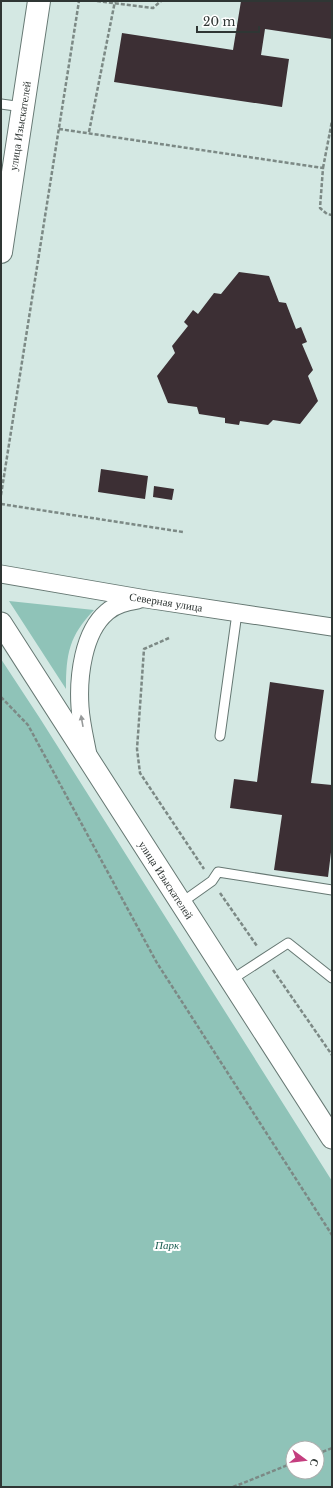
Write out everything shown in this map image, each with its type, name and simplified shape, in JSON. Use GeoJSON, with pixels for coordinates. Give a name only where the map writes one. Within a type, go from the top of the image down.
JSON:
{"type":"FeatureCollection","features":[{"type":"Feature","properties":{"kind":"main road","name":"улица Изыскателей"},"geometry":{"type":"LineString","coordinates":[[1,252],[39,1]]}},
{"type":"Feature","properties":{"kind":"street","name":"Северная улица"},"geometry":{"type":"LineString","coordinates":[[1,574],[146,599],[332,627]]}},
{"type":"Feature","properties":{"kind":"street"},"geometry":{"type":"LineString","coordinates":[[89,760],[80,707],[80,678],[85,650],[93,628],[106,612],[122,603],[146,599]]}},
{"type":"Feature","properties":{"kind":"street","name":"улица Изыскателей"},"geometry":{"type":"LineString","coordinates":[[1,623],[332,1138]]}},
{"type":"Feature","properties":{"kind":"lane"},"geometry":{"type":"LineString","coordinates":[[1,104],[23,107]]}},
{"type":"Feature","properties":{"kind":"lane"},"geometry":{"type":"LineString","coordinates":[[220,736],[237,613]]}},
{"type":"Feature","properties":{"kind":"lane"},"geometry":{"type":"LineString","coordinates":[[181,903],[212,881],[218,872],[332,890]]}},
{"type":"Feature","properties":{"kind":"lane"},"geometry":{"type":"LineString","coordinates":[[231,980],[288,944],[332,978]]}},
{"type":"Feature","properties":{"kind":"path"},"geometry":{"type":"LineString","coordinates":[[1,495],[79,1]]}},
{"type":"Feature","properties":{"kind":"path"},"geometry":{"type":"LineString","coordinates":[[97,1],[115,2],[153,8],[161,1]]}},
{"type":"Feature","properties":{"kind":"path"},"geometry":{"type":"LineString","coordinates":[[89,132],[115,2]]}},
{"type":"Feature","properties":{"kind":"path"},"geometry":{"type":"LineString","coordinates":[[332,121],[323,168],[320,208],[327,214],[332,215]]}},
{"type":"Feature","properties":{"kind":"path"},"geometry":{"type":"LineString","coordinates":[[59,128],[323,168]]}},
{"type":"Feature","properties":{"kind":"path"},"geometry":{"type":"LineString","coordinates":[[1,504],[183,532]]}},
{"type":"Feature","properties":{"kind":"path"},"geometry":{"type":"LineString","coordinates":[[169,638],[144,649],[137,749],[140,772],[212,881],[332,1055]]}},
{"type":"Feature","properties":{"kind":"path"},"geometry":{"type":"LineString","coordinates":[[1,697],[28,725],[157,963],[332,1235]]}},
{"type":"Feature","properties":{"kind":"path"},"geometry":{"type":"LineString","coordinates":[[233,1487],[285,1466]]}},
{"type":"Feature","properties":{"kind":"green space"},"geometry":{"type":"Polygon","coordinates":[[[9,601],[94,610],[79,628],[74,637],[68,655],[66,689],[9,601]]]}},
{"type":"Feature","properties":{"kind":"green space","name":"Парк"},"geometry":{"type":"Polygon","coordinates":[[[1,659],[332,1181],[332,1487],[1,1487],[1,659]]]}},
{"type":"Feature","properties":{"kind":"building"},"geometry":{"type":"Polygon","coordinates":[[[241,1],[332,1],[332,39],[265,29],[261,55],[289,59],[282,107],[114,82],[122,33],[233,50],[241,1]]]}},
{"type":"Feature","properties":{"kind":"building"},"geometry":{"type":"Polygon","coordinates":[[[239,272],[269,276],[279,302],[286,303],[296,329],[301,327],[307,342],[302,344],[313,370],[308,376],[318,401],[300,424],[273,420],[268,425],[240,421],[239,425],[225,423],[225,418],[199,414],[197,407],[168,403],[157,376],[175,353],[172,346],[188,326],[184,322],[193,310],[198,314],[214,293],[221,294],[239,272]]]}},
{"type":"Feature","properties":{"kind":"building"},"geometry":{"type":"Polygon","coordinates":[[[101,469],[148,476],[145,499],[98,492],[101,469]]]}},
{"type":"Feature","properties":{"kind":"building"},"geometry":{"type":"Polygon","coordinates":[[[154,486],[174,489],[172,500],[153,497],[154,486]]]}},
{"type":"Feature","properties":{"kind":"building"},"geometry":{"type":"Polygon","coordinates":[[[270,682],[324,690],[311,783],[332,785],[332,844],[328,877],[274,870],[282,815],[230,808],[234,779],[257,782],[270,682]]]}}]}
